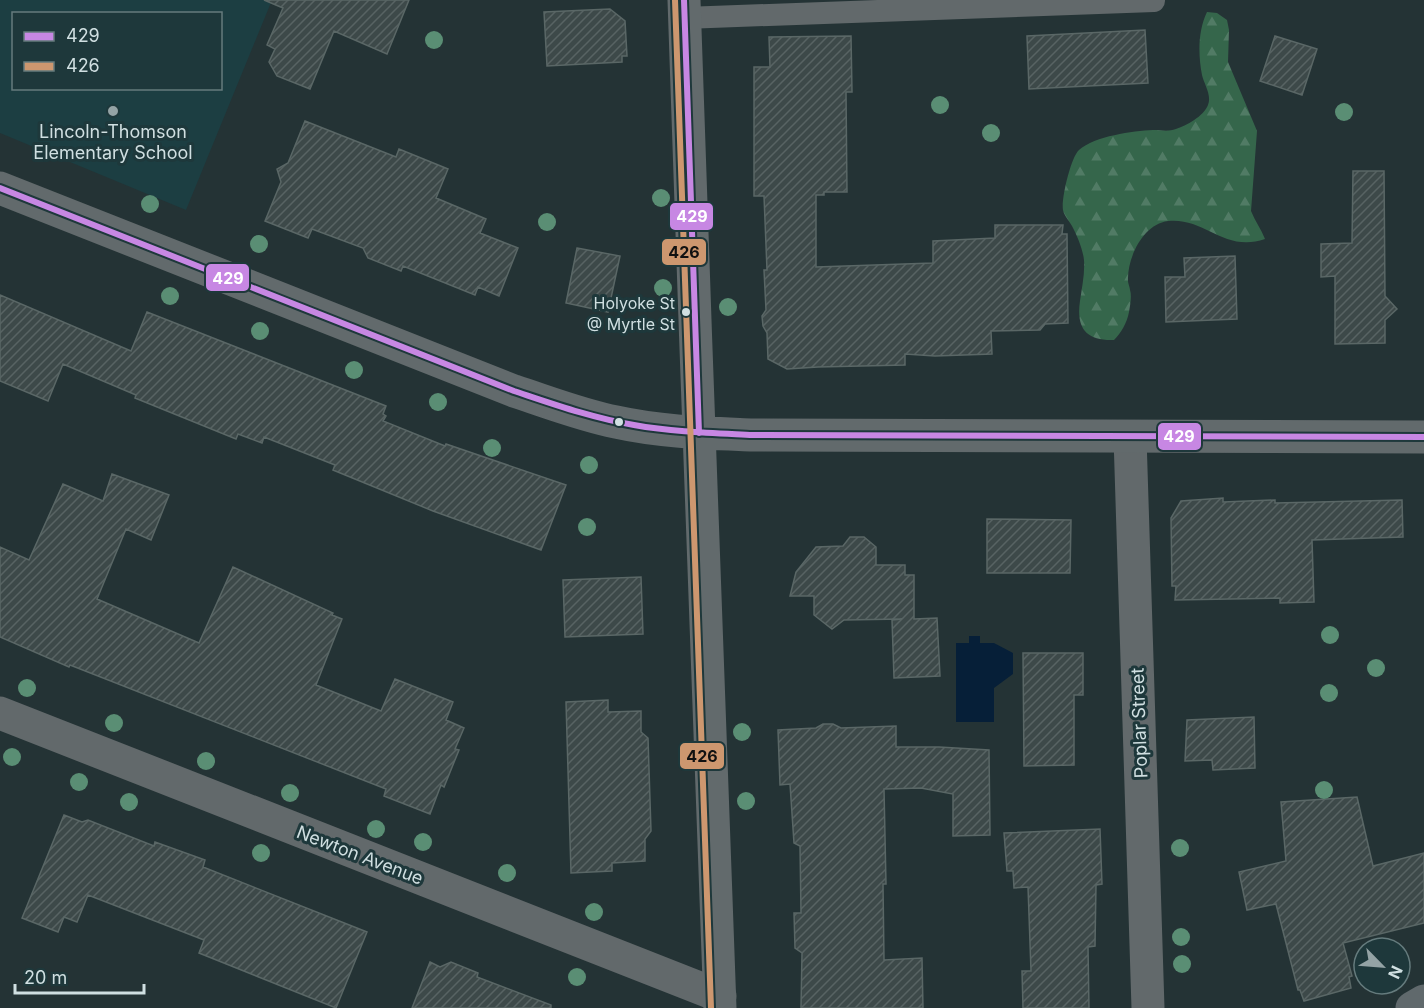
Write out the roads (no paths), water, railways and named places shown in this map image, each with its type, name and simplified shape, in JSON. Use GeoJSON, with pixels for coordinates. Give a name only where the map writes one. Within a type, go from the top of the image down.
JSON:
{"type":"FeatureCollection","features":[{"type":"Feature","properties":{"kind":"main road"},"geometry":{"type":"LineString","coordinates":[[684,9],[720,1002]]}},
{"type":"Feature","properties":{"kind":"main road"},"geometry":{"type":"LineString","coordinates":[[0,188],[541,400],[616,422],[699,433],[1424,437]]}},
{"type":"Feature","properties":{"kind":"main road"},"geometry":{"type":"LineString","coordinates":[[1412,1008],[1424,1001]]}},
{"type":"Feature","properties":{"kind":"street","name":"Poplar Street"},"geometry":{"type":"LineString","coordinates":[[1131,437],[1148,1008]]}},
{"type":"Feature","properties":{"kind":"street","name":"Newton Avenue"},"geometry":{"type":"LineString","coordinates":[[0,713],[720,1002]]}},
{"type":"Feature","properties":{"kind":"lane"},"geometry":{"type":"LineString","coordinates":[[684,9],[1154,1]]}},
{"type":"Feature","properties":{"kind":"place","name":"Lincoln-Thomson Elementary School"},"geometry":{"type":"Point","coordinates":[113,111]}},
{"type":"Feature","properties":{"kind":"place","name":"Holyoke St @ Myrtle St"},"geometry":{"type":"Point","coordinates":[686,312]}}]}
